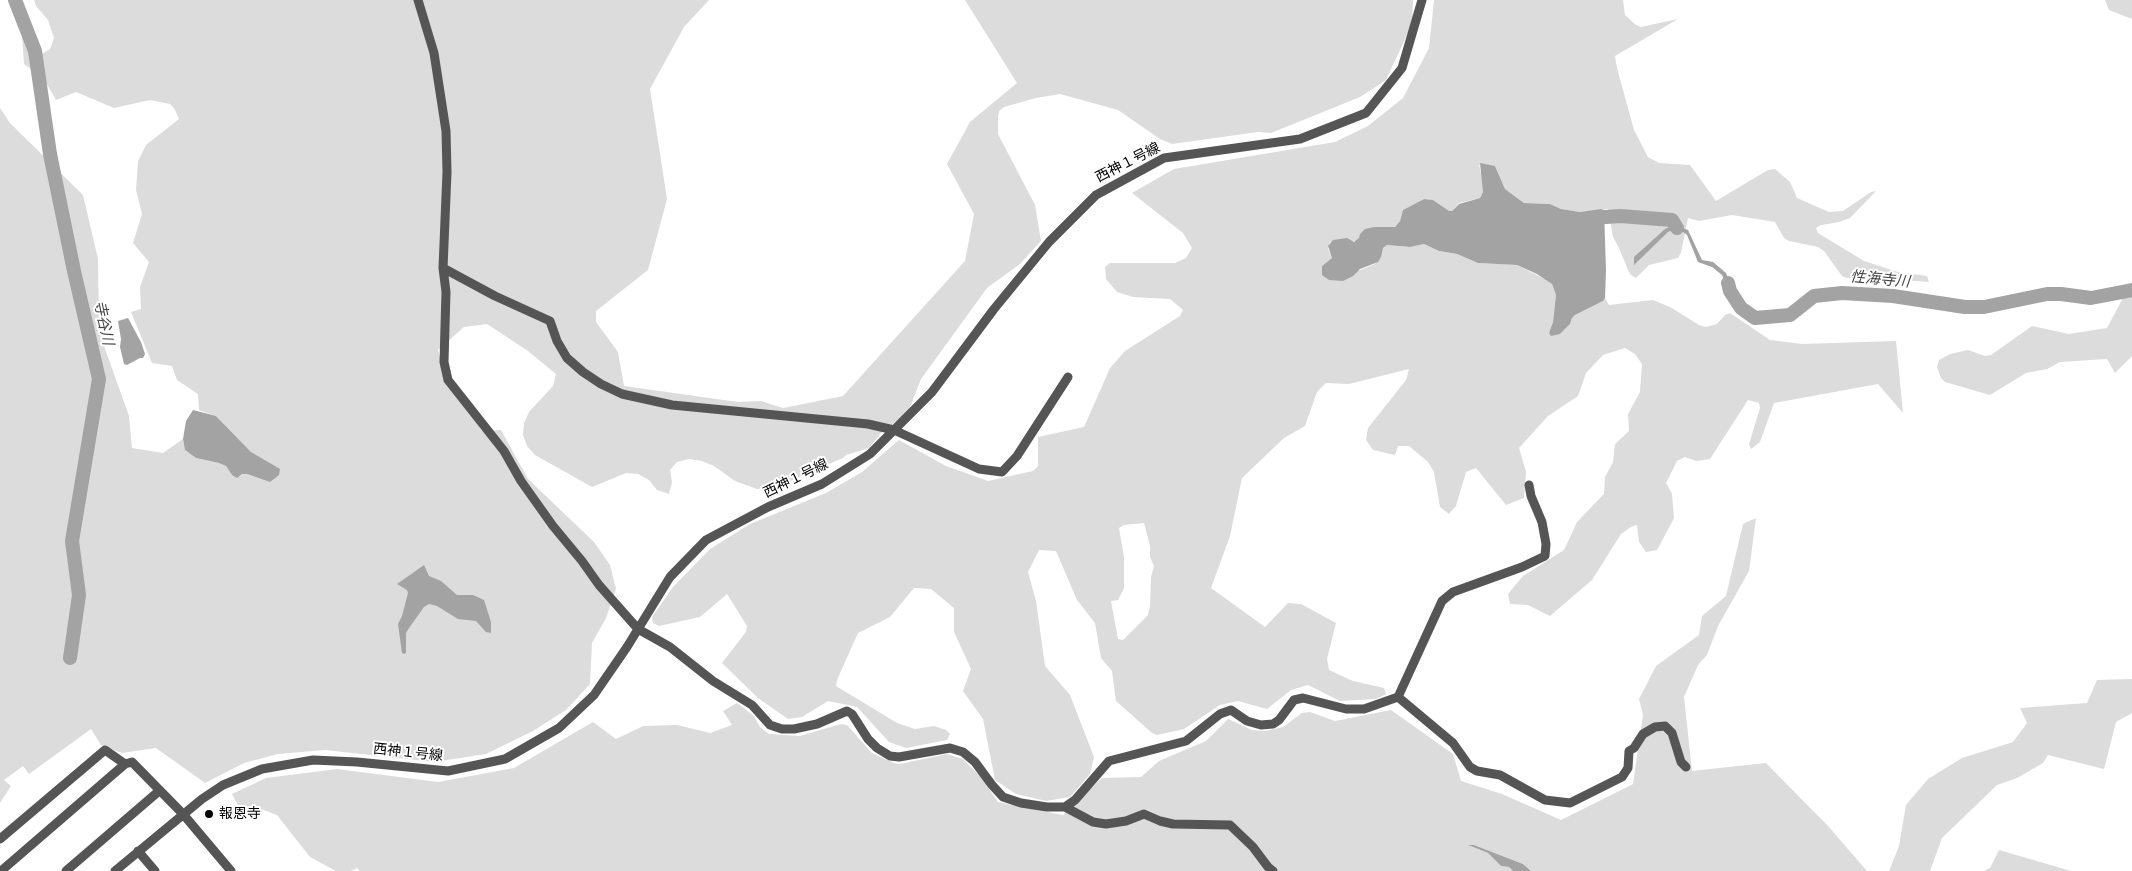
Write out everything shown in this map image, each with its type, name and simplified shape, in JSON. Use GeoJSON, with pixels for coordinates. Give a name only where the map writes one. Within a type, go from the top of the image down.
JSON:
{"type":"FeatureCollection","features":[{"type":"Feature","properties":{"kind":"street"},"geometry":{"type":"LineString","coordinates":[[418,0],[434,53],[446,131],[448,172],[444,268],[446,292],[444,362],[448,380],[504,451],[521,481],[553,526],[599,585],[638,629],[670,647],[713,681],[752,705],[770,725],[782,729],[794,729],[817,724],[847,711],[852,714],[868,739],[877,748],[890,756],[899,757],[943,748],[963,752],[975,762],[992,786],[1003,797],[1021,803],[1047,807],[1065,807],[1093,822],[1106,824],[1144,814],[1173,824],[1230,824],[1273,871]]}},
{"type":"Feature","properties":{"kind":"street","name":"西神１号線"},"geometry":{"type":"LineString","coordinates":[[115,871],[183,814],[223,785],[262,769],[279,764],[321,760],[448,772],[505,759],[559,728],[594,694],[670,577],[706,540],[768,507],[822,484],[870,454],[932,392],[994,309],[1049,242],[1096,195],[1164,158],[1300,139],[1366,113],[1402,68],[1422,0]]}},
{"type":"Feature","properties":{"kind":"street"},"geometry":{"type":"LineString","coordinates":[[444,268],[495,296],[550,321],[557,341],[568,358],[583,372],[601,384],[622,394],[672,405],[868,424],[894,430],[980,469],[1002,472],[1016,456],[1068,377]]}},
{"type":"Feature","properties":{"kind":"street"},"geometry":{"type":"LineString","coordinates":[[1065,807],[1075,800],[1109,761],[1186,741],[1220,714],[1231,710],[1247,721],[1260,725],[1273,724],[1279,720],[1294,700],[1303,698],[1346,709],[1364,709],[1398,697],[1442,601],[1453,592],[1522,567],[1545,556],[1546,544],[1542,522],[1531,496],[1529,485]]}},
{"type":"Feature","properties":{"kind":"street"},"geometry":{"type":"LineString","coordinates":[[1398,697],[1453,743],[1470,767],[1477,771],[1500,775],[1545,800],[1562,804],[1579,801],[1622,777],[1628,768],[1629,751],[1634,748],[1643,734],[1655,727],[1665,726],[1672,733],[1681,762],[1686,766]]}},
{"type":"Feature","properties":{"kind":"street"},"geometry":{"type":"LineString","coordinates":[[0,839],[105,750],[125,764]]}},
{"type":"Feature","properties":{"kind":"street"},"geometry":{"type":"LineString","coordinates":[[1,871],[125,764],[132,762],[183,814],[231,871]]}},
{"type":"Feature","properties":{"kind":"street"},"geometry":{"type":"LineString","coordinates":[[66,871],[159,791]]}},
{"type":"Feature","properties":{"kind":"street"},"geometry":{"type":"LineString","coordinates":[[138,852],[155,871]]}},
{"type":"Feature","properties":{"kind":"shaded area"},"geometry":{"type":"Polygon","coordinates":[[[34,0],[709,0],[684,27],[650,89],[667,199],[648,270],[596,311],[596,322],[618,352],[624,386],[738,402],[761,401],[783,408],[843,396],[965,261],[974,214],[947,164],[970,122],[1017,83],[965,0],[1413,0],[1412,24],[1386,80],[1360,97],[1271,133],[1258,132],[1172,144],[1160,139],[1118,110],[1060,94],[1036,98],[1004,107],[999,111],[998,134],[1035,205],[1041,241],[1020,264],[987,288],[921,379],[908,412],[881,433],[869,448],[846,455],[781,485],[757,489],[735,481],[714,466],[702,461],[689,459],[677,462],[670,470],[672,482],[669,494],[657,490],[649,480],[638,474],[626,473],[592,487],[535,455],[527,446],[523,435],[524,423],[529,412],[553,386],[556,374],[528,351],[487,324],[464,327],[438,350],[444,374],[482,431],[501,430],[528,479],[594,542],[610,565],[616,589],[606,618],[592,643],[590,684],[566,710],[533,731],[486,754],[434,762],[325,750],[278,754],[244,763],[205,783],[156,748],[122,753],[101,745],[91,729],[29,774],[23,766],[4,780],[11,786],[0,803],[0,108],[10,123],[83,195],[98,259],[99,332],[129,416],[132,448],[163,453],[183,439],[185,450],[196,458],[226,466],[232,475],[247,474],[270,482],[263,460],[251,452],[216,416],[199,410],[198,394],[177,380],[172,366],[152,363],[131,312],[141,309],[140,287],[149,262],[133,243],[142,214],[136,190],[138,161],[146,145],[179,119],[174,108],[170,104],[150,100],[114,108],[76,92],[56,100],[44,79],[24,64],[22,34],[32,31],[40,55],[50,49],[54,38],[48,20],[36,6],[34,0]]]}},
{"type":"Feature","properties":{"kind":"shaded area"},"geometry":{"type":"Polygon","coordinates":[[[1434,0],[1623,0],[1625,15],[1641,27],[1678,19],[1615,56],[1634,130],[1648,157],[1659,163],[1690,165],[1716,201],[1768,170],[1775,169],[1790,182],[1797,198],[1829,212],[1843,211],[1871,192],[1876,191],[1850,218],[1821,225],[1816,228],[1818,233],[1864,261],[1898,272],[1927,276],[1929,282],[1903,280],[1878,283],[1860,278],[1847,278],[1842,276],[1824,251],[1818,247],[1789,241],[1784,238],[1775,222],[1732,215],[1699,221],[1688,218],[1681,253],[1678,258],[1649,265],[1636,278],[1628,270],[1613,237],[1608,209],[1580,212],[1561,209],[1550,204],[1524,203],[1505,189],[1495,166],[1479,165],[1483,183],[1483,192],[1480,198],[1459,203],[1452,211],[1448,211],[1433,200],[1424,199],[1403,210],[1400,221],[1395,227],[1374,227],[1357,241],[1330,242],[1328,249],[1332,258],[1322,266],[1329,280],[1338,279],[1375,264],[1383,248],[1387,245],[1410,247],[1424,244],[1439,251],[1457,254],[1478,263],[1517,265],[1549,281],[1556,295],[1553,322],[1549,333],[1560,334],[1570,324],[1575,315],[1603,301],[1605,298],[1609,305],[1653,300],[1706,327],[1717,324],[1725,315],[1730,313],[1770,340],[1802,344],[1896,341],[1903,413],[1878,384],[1774,403],[1760,442],[1751,449],[1749,444],[1760,408],[1759,403],[1748,400],[1710,459],[1696,461],[1685,457],[1677,461],[1666,483],[1672,494],[1674,518],[1657,550],[1646,552],[1639,542],[1637,525],[1631,527],[1621,534],[1592,580],[1550,616],[1528,605],[1510,604],[1508,594],[1523,576],[1564,550],[1577,522],[1604,494],[1605,477],[1613,462],[1615,444],[1629,431],[1628,414],[1640,392],[1642,364],[1635,354],[1625,348],[1603,355],[1586,373],[1578,396],[1548,416],[1519,448],[1526,472],[1524,498],[1506,505],[1476,468],[1466,472],[1456,506],[1449,514],[1440,507],[1434,472],[1428,462],[1409,446],[1398,446],[1395,455],[1373,450],[1366,440],[1368,428],[1406,380],[1409,369],[1349,384],[1326,383],[1317,392],[1305,426],[1284,438],[1242,478],[1230,536],[1211,588],[1265,627],[1288,603],[1301,604],[1336,623],[1327,659],[1329,670],[1353,681],[1384,688],[1386,694],[1376,699],[1340,701],[1308,685],[1291,690],[1267,709],[1238,701],[1220,705],[1184,729],[1157,735],[1152,733],[1116,701],[1112,671],[1101,658],[1095,623],[1077,600],[1056,551],[1039,550],[1028,572],[1036,601],[1045,666],[1070,695],[1094,757],[1090,774],[1070,797],[1046,801],[1016,794],[995,780],[983,719],[963,691],[971,669],[954,632],[954,608],[931,589],[914,588],[890,617],[858,633],[836,686],[897,723],[915,729],[934,726],[946,730],[950,734],[947,740],[906,748],[889,742],[857,707],[828,701],[802,717],[788,719],[758,698],[722,663],[746,632],[747,626],[727,594],[700,617],[659,626],[653,623],[652,617],[673,587],[710,549],[750,524],[826,493],[862,472],[899,440],[946,466],[988,481],[1033,471],[1038,466],[1038,437],[1084,427],[1110,368],[1125,351],[1180,316],[1183,310],[1170,299],[1133,297],[1117,292],[1106,279],[1105,267],[1110,263],[1175,263],[1186,258],[1192,248],[1183,233],[1132,193],[1174,169],[1335,142],[1368,126],[1403,98],[1429,48],[1434,0]],[[1144,523],[1124,525],[1119,528],[1124,557],[1124,588],[1118,600],[1111,601],[1118,639],[1123,640],[1148,615],[1151,577],[1154,566],[1150,557],[1150,546],[1144,523]]]}},
{"type":"Feature","properties":{"kind":"shaded area"},"geometry":{"type":"Polygon","coordinates":[[[2105,0],[2132,0],[2132,19],[2109,10],[2105,0]]]}},
{"type":"Feature","properties":{"kind":"shaded area"},"geometry":{"type":"Polygon","coordinates":[[[1480,163],[1495,166],[1505,189],[1524,203],[1550,204],[1561,209],[1580,212],[1604,210],[1605,298],[1603,301],[1575,315],[1570,324],[1560,334],[1551,336],[1549,333],[1553,322],[1556,295],[1552,284],[1537,274],[1517,265],[1478,263],[1457,254],[1439,251],[1424,244],[1410,247],[1387,245],[1383,248],[1378,262],[1360,269],[1353,276],[1343,281],[1329,280],[1322,275],[1322,266],[1332,258],[1328,246],[1333,240],[1347,238],[1354,242],[1365,229],[1395,227],[1400,221],[1403,210],[1424,199],[1433,200],[1449,211],[1452,211],[1459,204],[1480,198],[1483,192],[1480,163]]]}},
{"type":"Feature","properties":{"kind":"shaded area"},"geometry":{"type":"Polygon","coordinates":[[[1674,225],[1688,230],[1702,260],[1713,262],[1726,273],[1737,298],[1732,300],[1722,275],[1712,267],[1698,262],[1687,235],[1682,231],[1672,230],[1668,232],[1634,265],[1634,257],[1665,229],[1674,225]]]}},
{"type":"Feature","properties":{"kind":"shaded area"},"geometry":{"type":"Polygon","coordinates":[[[2132,297],[2132,356],[2115,373],[2107,359],[2060,362],[2047,369],[2026,373],[1990,395],[1945,382],[1941,378],[1937,367],[1939,360],[1950,354],[1968,350],[1985,356],[1991,355],[2032,326],[2069,334],[2107,328],[2123,298],[2132,297]]]}},
{"type":"Feature","properties":{"kind":"shaded area"},"geometry":{"type":"Polygon","coordinates":[[[128,318],[141,342],[145,354],[143,358],[127,365],[124,364],[120,347],[121,339],[118,321],[128,318]]]}},
{"type":"Feature","properties":{"kind":"shaded area"},"geometry":{"type":"Polygon","coordinates":[[[193,410],[216,416],[251,452],[280,469],[279,475],[270,482],[247,474],[242,474],[237,478],[232,475],[226,466],[196,458],[185,450],[183,439],[186,421],[193,410]]]}},
{"type":"Feature","properties":{"kind":"shaded area"},"geometry":{"type":"Polygon","coordinates":[[[1756,518],[1749,571],[1718,626],[1707,655],[1698,665],[1684,697],[1692,771],[1766,763],[1828,826],[1867,871],[1531,871],[1523,864],[1474,845],[1470,846],[1488,853],[1501,866],[1509,867],[1513,871],[360,871],[357,868],[351,871],[336,871],[310,857],[277,815],[253,806],[240,809],[232,794],[266,778],[337,769],[438,782],[514,768],[593,722],[616,739],[643,726],[677,725],[710,733],[732,725],[723,711],[737,703],[754,716],[760,727],[769,734],[800,736],[841,724],[847,725],[872,753],[894,763],[900,764],[947,754],[963,759],[980,776],[998,802],[1063,815],[1102,778],[1141,777],[1159,761],[1206,741],[1228,719],[1252,730],[1265,731],[1283,727],[1302,713],[1310,712],[1335,721],[1391,710],[1453,754],[1461,781],[1502,794],[1561,820],[1633,784],[1643,715],[1639,699],[1656,666],[1699,635],[1702,616],[1726,596],[1743,524],[1756,518]]]}},
{"type":"Feature","properties":{"kind":"shaded area"},"geometry":{"type":"Polygon","coordinates":[[[424,565],[429,576],[441,581],[457,595],[473,595],[484,600],[491,622],[491,633],[486,632],[476,621],[458,619],[437,606],[429,604],[424,607],[406,633],[406,652],[405,654],[402,653],[398,624],[408,593],[407,590],[397,584],[424,565]]]}},
{"type":"Feature","properties":{"kind":"shaded area"},"geometry":{"type":"Polygon","coordinates":[[[2132,679],[2132,713],[2116,722],[2104,769],[2048,755],[2043,763],[2017,778],[1997,785],[1942,838],[1930,871],[1889,871],[1899,846],[1906,805],[1928,779],[1962,758],[2013,742],[2027,723],[2020,708],[2087,703],[2097,680],[2132,679]]]}},
{"type":"Feature","properties":{"kind":"shaded area"},"geometry":{"type":"Polygon","coordinates":[[[1468,845],[1474,845],[1523,864],[1531,871],[1513,871],[1509,867],[1501,866],[1488,853],[1468,845]]]}},
{"type":"Feature","properties":{"kind":"shaded area"},"geometry":{"type":"Polygon","coordinates":[[[1999,850],[2071,871],[1984,871],[1990,868],[1999,850]]]}},
{"type":"Feature","properties":{"kind":"waterway","name":"寺谷川"},"geometry":{"type":"LineString","coordinates":[[15,0],[35,51],[50,154],[99,379],[72,541],[79,595],[70,658]]}},
{"type":"Feature","properties":{"kind":"waterway","name":"性海寺川"},"geometry":{"type":"LineString","coordinates":[[1587,221],[1592,218],[1620,216],[1672,220],[1677,228]]}},
{"type":"Feature","properties":{"kind":"waterway","name":"性海寺川"},"geometry":{"type":"LineString","coordinates":[[1728,283],[1730,291],[1741,308],[1755,318],[1790,315],[1814,296],[1842,293],[1893,296],[1965,307],[1984,307],[2047,294],[2091,298],[2132,290]]}},
{"type":"Feature","properties":{"kind":"place","name":"報恩寺"},"geometry":{"type":"Point","coordinates":[209,814]}}]}
